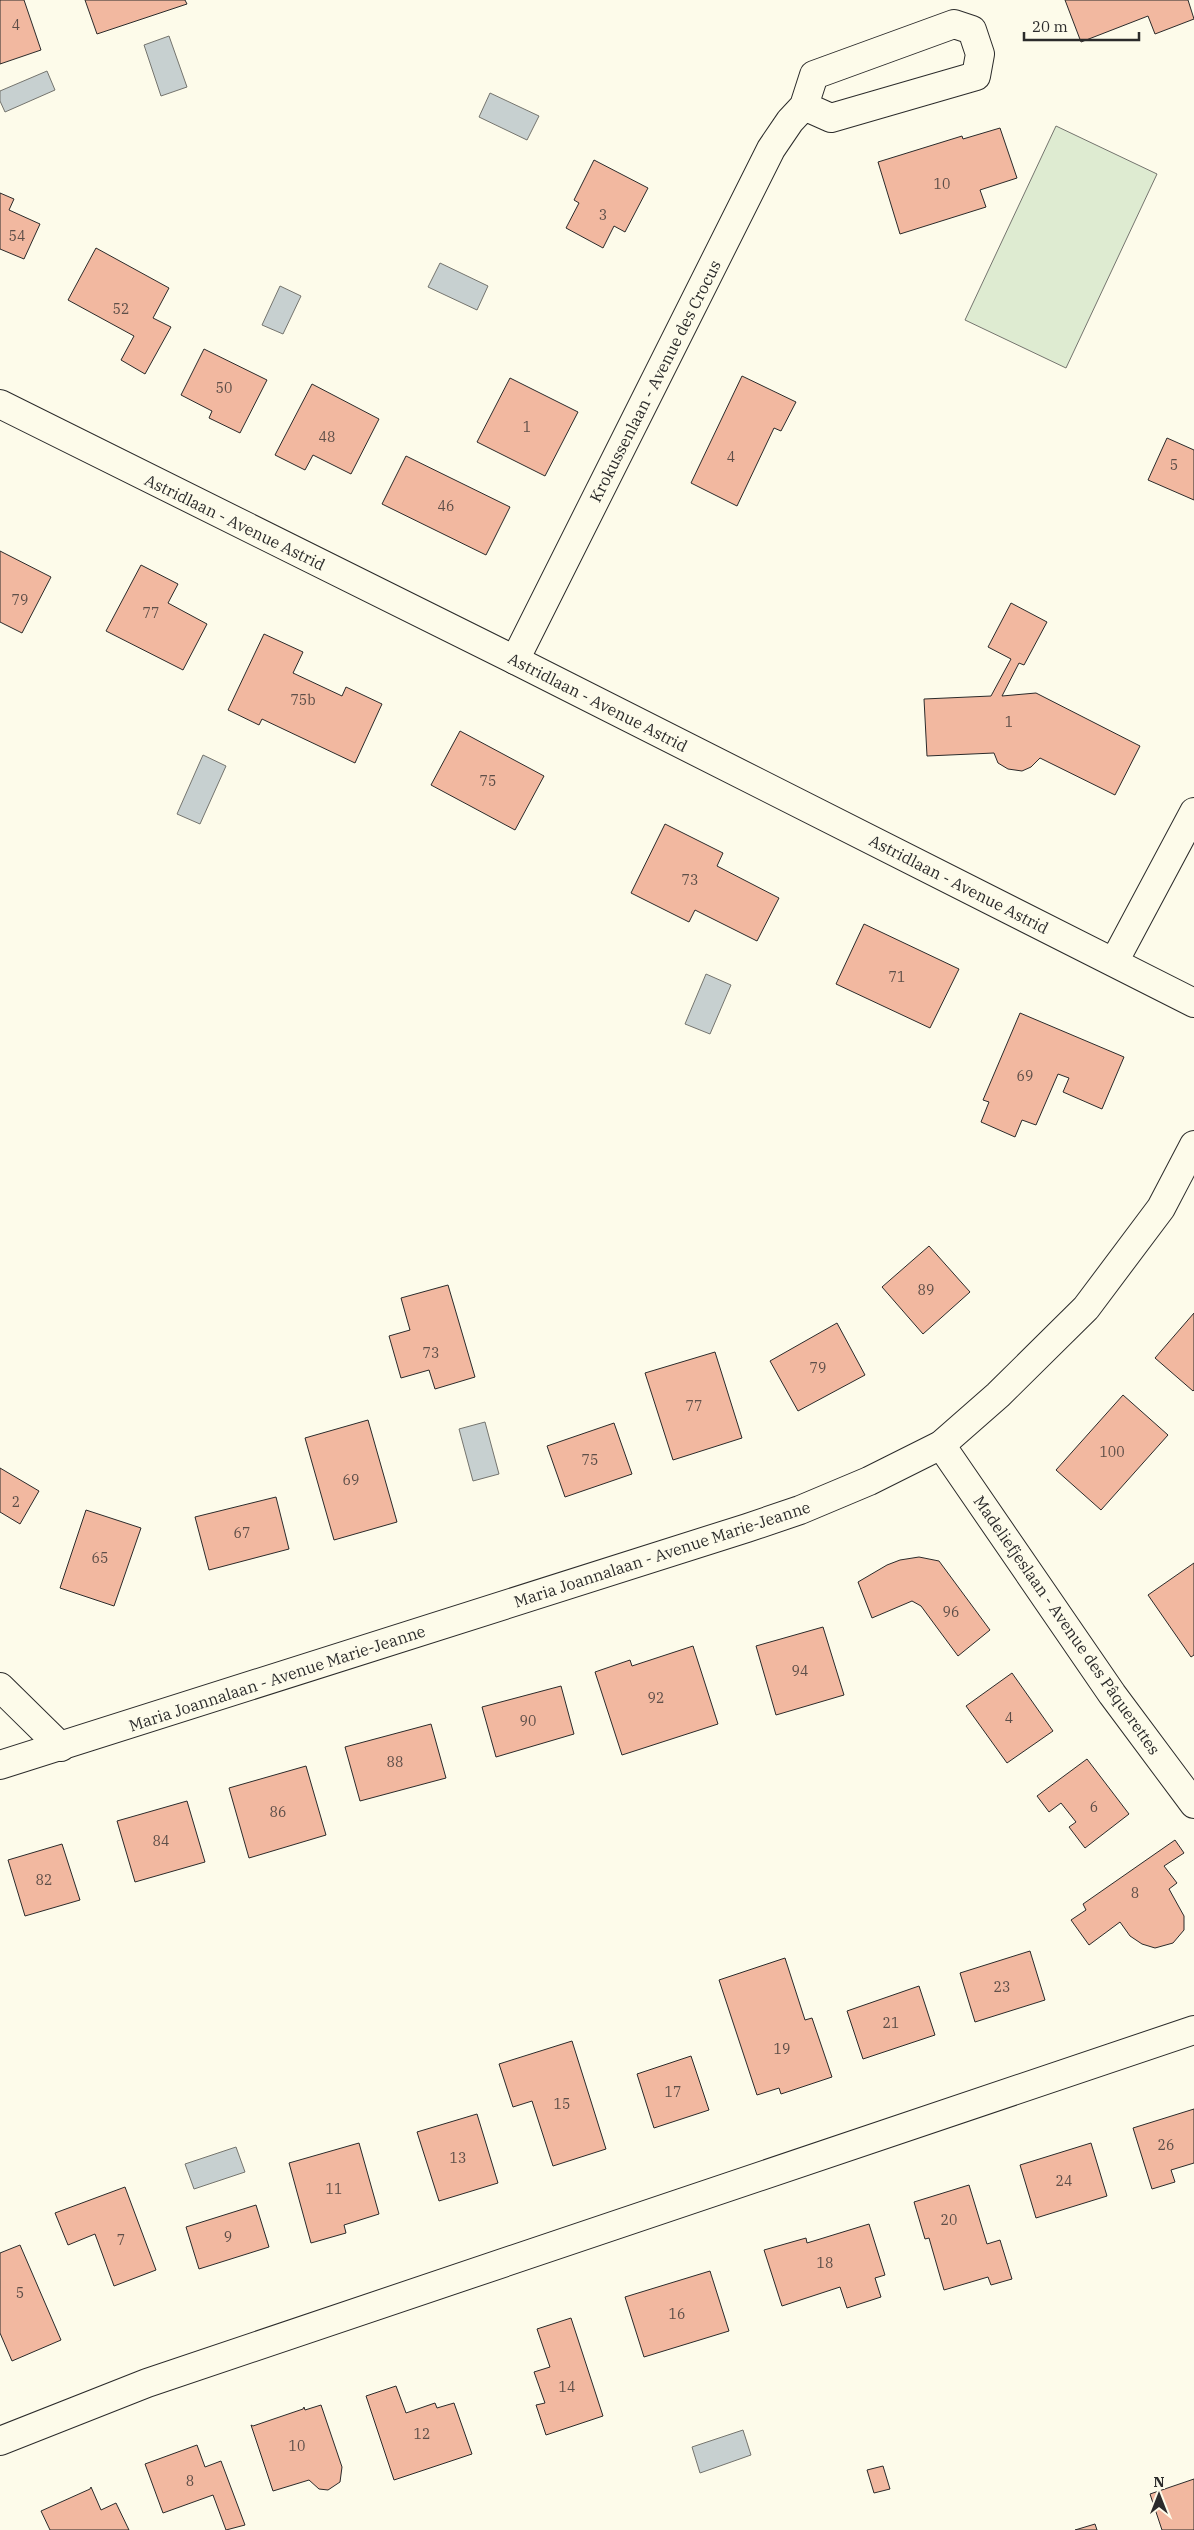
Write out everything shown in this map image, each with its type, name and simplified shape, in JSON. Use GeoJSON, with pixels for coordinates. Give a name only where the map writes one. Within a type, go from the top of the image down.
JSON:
{"type":"FeatureCollection","features":[{"type":"Feature","properties":{"kind":"street","name":"Krokussenlaan - Avenue des Crocus"},"geometry":{"type":"LineString","coordinates":[[515,660],[771,149],[790,121],[804,106],[814,76],[954,24],[972,30],[980,54],[976,76],[831,118],[804,106]]}},
{"type":"Feature","properties":{"kind":"street","name":"Astridlaan - Avenue Astrid"},"geometry":{"type":"LineString","coordinates":[[0,404],[515,660],[1194,1004]]}},
{"type":"Feature","properties":{"kind":"street"},"geometry":{"type":"LineString","coordinates":[[1114,962],[1194,812]]}},
{"type":"Feature","properties":{"kind":"street","name":"Maria Joannalaan - Avenue Marie-Jeanne"},"geometry":{"type":"LineString","coordinates":[[0,1765],[800,1510],[869,1481],[941,1445],[998,1395],[1086,1308],[1162,1208],[1194,1145]]}},
{"type":"Feature","properties":{"kind":"street","name":"Madeliefjeslaan - Avenue des Pâquerettes"},"geometry":{"type":"LineString","coordinates":[[941,1445],[1112,1694],[1194,1804]]}},
{"type":"Feature","properties":{"kind":"street"},"geometry":{"type":"LineString","coordinates":[[0,1687],[61,1747]]}},
{"type":"Feature","properties":{"kind":"street"},"geometry":{"type":"LineString","coordinates":[[0,2441],[147,2383],[1194,2030]]}},
{"type":"Feature","properties":{"kind":"green space"},"geometry":{"type":"Polygon","coordinates":[[[1056,126],[1157,174],[1066,368],[965,320],[1056,126]]]}},
{"type":"Feature","properties":{"kind":"shaded area"},"geometry":{"type":"Polygon","coordinates":[[[169,36],[187,87],[161,96],[144,45],[169,36]]]}},
{"type":"Feature","properties":{"kind":"shaded area"},"geometry":{"type":"Polygon","coordinates":[[[47,71],[55,90],[5,112],[0,101],[0,91],[47,71]]]}},
{"type":"Feature","properties":{"kind":"shaded area"},"geometry":{"type":"Polygon","coordinates":[[[490,93],[539,116],[527,140],[479,117],[490,93]]]}},
{"type":"Feature","properties":{"kind":"shaded area"},"geometry":{"type":"Polygon","coordinates":[[[440,263],[488,286],[477,310],[428,287],[440,263]]]}},
{"type":"Feature","properties":{"kind":"shaded area"},"geometry":{"type":"Polygon","coordinates":[[[280,286],[301,296],[283,334],[262,325],[280,286]]]}},
{"type":"Feature","properties":{"kind":"shaded area"},"geometry":{"type":"Polygon","coordinates":[[[203,755],[226,766],[200,824],[177,814],[203,755]]]}},
{"type":"Feature","properties":{"kind":"shaded area"},"geometry":{"type":"Polygon","coordinates":[[[706,974],[731,985],[710,1034],[685,1024],[706,974]]]}},
{"type":"Feature","properties":{"kind":"shaded area"},"geometry":{"type":"Polygon","coordinates":[[[485,1422],[499,1474],[473,1481],[459,1429],[485,1422]]]}},
{"type":"Feature","properties":{"kind":"shaded area"},"geometry":{"type":"Polygon","coordinates":[[[236,2147],[245,2172],[194,2189],[185,2164],[236,2147]]]}},
{"type":"Feature","properties":{"kind":"shaded area"},"geometry":{"type":"Polygon","coordinates":[[[743,2430],[751,2455],[700,2473],[692,2447],[743,2430]]]}},
{"type":"Feature","properties":{"kind":"building"},"geometry":{"type":"Polygon","coordinates":[[[0,0],[24,0],[41,50],[0,64],[0,0]]]}},
{"type":"Feature","properties":{"kind":"building"},"geometry":{"type":"Polygon","coordinates":[[[85,0],[185,0],[187,4],[97,34],[85,0]]]}},
{"type":"Feature","properties":{"kind":"building"},"geometry":{"type":"Polygon","coordinates":[[[1065,0],[1188,0],[1194,19],[1155,34],[1148,16],[1081,42],[1065,0]]]}},
{"type":"Feature","properties":{"kind":"building"},"geometry":{"type":"Polygon","coordinates":[[[1000,128],[1017,178],[980,190],[986,207],[900,234],[878,162],[962,136],[963,139],[1000,128]]]}},
{"type":"Feature","properties":{"kind":"building"},"geometry":{"type":"Polygon","coordinates":[[[594,160],[648,188],[625,232],[614,226],[603,248],[566,228],[579,203],[574,200],[594,160]]]}},
{"type":"Feature","properties":{"kind":"building"},"geometry":{"type":"Polygon","coordinates":[[[0,193],[14,199],[9,210],[40,224],[24,259],[0,249],[0,193]]]}},
{"type":"Feature","properties":{"kind":"building"},"geometry":{"type":"Polygon","coordinates":[[[96,248],[169,288],[153,318],[171,327],[145,374],[121,360],[134,336],[68,300],[96,248]]]}},
{"type":"Feature","properties":{"kind":"building"},"geometry":{"type":"Polygon","coordinates":[[[204,349],[267,380],[240,433],[209,418],[212,411],[181,395],[204,349]]]}},
{"type":"Feature","properties":{"kind":"building"},"geometry":{"type":"Polygon","coordinates":[[[742,376],[796,402],[781,431],[774,428],[737,506],[691,483],[742,376]]]}},
{"type":"Feature","properties":{"kind":"building"},"geometry":{"type":"Polygon","coordinates":[[[510,378],[578,412],[545,476],[477,442],[510,378]]]}},
{"type":"Feature","properties":{"kind":"building"},"geometry":{"type":"Polygon","coordinates":[[[312,384],[379,419],[351,474],[313,455],[305,470],[275,455],[312,384]]]}},
{"type":"Feature","properties":{"kind":"building"},"geometry":{"type":"Polygon","coordinates":[[[1167,438],[1194,450],[1194,500],[1148,480],[1167,438]]]}},
{"type":"Feature","properties":{"kind":"building"},"geometry":{"type":"Polygon","coordinates":[[[406,456],[510,507],[486,555],[382,504],[406,456]]]}},
{"type":"Feature","properties":{"kind":"building"},"geometry":{"type":"Polygon","coordinates":[[[0,551],[51,577],[22,633],[0,622],[0,551]]]}},
{"type":"Feature","properties":{"kind":"building"},"geometry":{"type":"Polygon","coordinates":[[[141,565],[178,584],[168,603],[207,624],[183,670],[106,631],[141,565]]]}},
{"type":"Feature","properties":{"kind":"building"},"geometry":{"type":"Polygon","coordinates":[[[1011,603],[1047,622],[1024,665],[1019,663],[1002,696],[1036,693],[1140,746],[1115,795],[1040,758],[1031,767],[1022,771],[1008,769],[998,763],[994,753],[927,756],[924,699],[991,696],[1011,659],[988,647],[1011,603]]]}},
{"type":"Feature","properties":{"kind":"building"},"geometry":{"type":"Polygon","coordinates":[[[264,634],[303,652],[293,673],[342,696],[346,687],[382,704],[355,763],[262,719],[259,725],[228,710],[264,634]]]}},
{"type":"Feature","properties":{"kind":"building"},"geometry":{"type":"Polygon","coordinates":[[[460,731],[544,776],[515,830],[431,785],[460,731]]]}},
{"type":"Feature","properties":{"kind":"building"},"geometry":{"type":"Polygon","coordinates":[[[665,824],[723,853],[717,866],[779,898],[757,941],[695,910],[689,922],[631,893],[665,824]]]}},
{"type":"Feature","properties":{"kind":"building"},"geometry":{"type":"Polygon","coordinates":[[[864,924],[959,969],[930,1028],[836,984],[864,924]]]}},
{"type":"Feature","properties":{"kind":"building"},"geometry":{"type":"Polygon","coordinates":[[[1020,1013],[1124,1057],[1102,1109],[1063,1092],[1069,1078],[1058,1074],[1036,1125],[1022,1120],[1015,1137],[981,1122],[989,1102],[983,1100],[1020,1013]]]}},
{"type":"Feature","properties":{"kind":"building"},"geometry":{"type":"Polygon","coordinates":[[[929,1246],[970,1292],[923,1334],[882,1287],[929,1246]]]}},
{"type":"Feature","properties":{"kind":"building"},"geometry":{"type":"Polygon","coordinates":[[[448,1285],[475,1377],[435,1389],[429,1370],[401,1378],[389,1336],[410,1330],[401,1298],[448,1285]]]}},
{"type":"Feature","properties":{"kind":"building"},"geometry":{"type":"Polygon","coordinates":[[[1194,1313],[1194,1390],[1193,1391],[1155,1358],[1194,1313]]]}},
{"type":"Feature","properties":{"kind":"building"},"geometry":{"type":"Polygon","coordinates":[[[837,1323],[865,1375],[798,1411],[770,1361],[837,1323]]]}},
{"type":"Feature","properties":{"kind":"building"},"geometry":{"type":"Polygon","coordinates":[[[715,1352],[742,1438],[673,1460],[645,1373],[715,1352]]]}},
{"type":"Feature","properties":{"kind":"building"},"geometry":{"type":"Polygon","coordinates":[[[1123,1395],[1168,1435],[1101,1510],[1056,1470],[1123,1395]]]}},
{"type":"Feature","properties":{"kind":"building"},"geometry":{"type":"Polygon","coordinates":[[[368,1420],[397,1522],[334,1540],[305,1438],[368,1420]]]}},
{"type":"Feature","properties":{"kind":"building"},"geometry":{"type":"Polygon","coordinates":[[[614,1423],[632,1474],[565,1497],[547,1446],[614,1423]]]}},
{"type":"Feature","properties":{"kind":"building"},"geometry":{"type":"Polygon","coordinates":[[[0,1468],[39,1491],[20,1524],[0,1512],[0,1468]]]}},
{"type":"Feature","properties":{"kind":"building"},"geometry":{"type":"Polygon","coordinates":[[[276,1497],[289,1549],[209,1570],[195,1517],[276,1497]]]}},
{"type":"Feature","properties":{"kind":"building"},"geometry":{"type":"Polygon","coordinates":[[[86,1510],[141,1528],[114,1606],[60,1588],[86,1510]]]}},
{"type":"Feature","properties":{"kind":"building"},"geometry":{"type":"Polygon","coordinates":[[[919,1557],[939,1561],[990,1630],[958,1656],[921,1606],[912,1601],[872,1618],[858,1582],[887,1565],[900,1560],[919,1557]]]}},
{"type":"Feature","properties":{"kind":"building"},"geometry":{"type":"Polygon","coordinates":[[[1194,1563],[1194,1655],[1191,1657],[1148,1595],[1194,1563]]]}},
{"type":"Feature","properties":{"kind":"building"},"geometry":{"type":"Polygon","coordinates":[[[823,1627],[844,1695],[776,1715],[756,1646],[823,1627]]]}},
{"type":"Feature","properties":{"kind":"building"},"geometry":{"type":"Polygon","coordinates":[[[693,1646],[718,1724],[622,1755],[595,1672],[630,1660],[632,1666],[693,1646]]]}},
{"type":"Feature","properties":{"kind":"building"},"geometry":{"type":"Polygon","coordinates":[[[1012,1673],[1053,1731],[1007,1763],[966,1706],[1012,1673]]]}},
{"type":"Feature","properties":{"kind":"building"},"geometry":{"type":"Polygon","coordinates":[[[561,1686],[574,1734],[496,1757],[482,1707],[561,1686]]]}},
{"type":"Feature","properties":{"kind":"building"},"geometry":{"type":"Polygon","coordinates":[[[431,1724],[446,1778],[360,1801],[345,1747],[431,1724]]]}},
{"type":"Feature","properties":{"kind":"building"},"geometry":{"type":"Polygon","coordinates":[[[1087,1759],[1129,1814],[1085,1848],[1069,1827],[1076,1822],[1061,1803],[1049,1812],[1037,1796],[1087,1759]]]}},
{"type":"Feature","properties":{"kind":"building"},"geometry":{"type":"Polygon","coordinates":[[[306,1766],[326,1835],[249,1858],[229,1788],[306,1766]]]}},
{"type":"Feature","properties":{"kind":"building"},"geometry":{"type":"Polygon","coordinates":[[[187,1801],[205,1862],[135,1882],[117,1821],[187,1801]]]}},
{"type":"Feature","properties":{"kind":"building"},"geometry":{"type":"Polygon","coordinates":[[[1175,1840],[1184,1853],[1164,1866],[1177,1883],[1169,1889],[1184,1916],[1184,1930],[1173,1943],[1155,1948],[1142,1944],[1130,1936],[1120,1922],[1089,1945],[1071,1920],[1086,1910],[1083,1904],[1175,1840]]]}},
{"type":"Feature","properties":{"kind":"building"},"geometry":{"type":"Polygon","coordinates":[[[62,1844],[80,1900],[25,1916],[8,1860],[62,1844]]]}},
{"type":"Feature","properties":{"kind":"building"},"geometry":{"type":"Polygon","coordinates":[[[1030,1951],[1045,2000],[975,2022],[960,1973],[1030,1951]]]}},
{"type":"Feature","properties":{"kind":"building"},"geometry":{"type":"Polygon","coordinates":[[[785,1958],[805,2020],[812,2018],[832,2077],[781,2094],[779,2088],[757,2095],[719,1980],[785,1958]]]}},
{"type":"Feature","properties":{"kind":"building"},"geometry":{"type":"Polygon","coordinates":[[[919,1986],[935,2035],[863,2059],[847,2011],[919,1986]]]}},
{"type":"Feature","properties":{"kind":"building"},"geometry":{"type":"Polygon","coordinates":[[[572,2041],[606,2149],[553,2166],[532,2101],[513,2107],[499,2064],[572,2041]]]}},
{"type":"Feature","properties":{"kind":"building"},"geometry":{"type":"Polygon","coordinates":[[[691,2056],[709,2110],[654,2128],[637,2074],[691,2056]]]}},
{"type":"Feature","properties":{"kind":"building"},"geometry":{"type":"Polygon","coordinates":[[[1194,2109],[1194,2163],[1171,2170],[1175,2182],[1152,2189],[1133,2128],[1194,2109]]]}},
{"type":"Feature","properties":{"kind":"building"},"geometry":{"type":"Polygon","coordinates":[[[477,2114],[498,2183],[439,2201],[417,2132],[477,2114]]]}},
{"type":"Feature","properties":{"kind":"building"},"geometry":{"type":"Polygon","coordinates":[[[359,2143],[379,2214],[344,2225],[346,2233],[311,2243],[289,2163],[359,2143]]]}},
{"type":"Feature","properties":{"kind":"building"},"geometry":{"type":"Polygon","coordinates":[[[1091,2143],[1107,2196],[1036,2218],[1020,2165],[1091,2143]]]}},
{"type":"Feature","properties":{"kind":"building"},"geometry":{"type":"Polygon","coordinates":[[[969,2185],[987,2244],[1000,2240],[1012,2279],[991,2285],[988,2277],[944,2290],[929,2238],[925,2239],[914,2202],[969,2185]]]}},
{"type":"Feature","properties":{"kind":"building"},"geometry":{"type":"Polygon","coordinates":[[[125,2187],[156,2270],[114,2286],[95,2234],[68,2245],[55,2213],[125,2187]]]}},
{"type":"Feature","properties":{"kind":"building"},"geometry":{"type":"Polygon","coordinates":[[[256,2205],[269,2247],[199,2269],[186,2227],[256,2205]]]}},
{"type":"Feature","properties":{"kind":"building"},"geometry":{"type":"Polygon","coordinates":[[[869,2224],[885,2275],[875,2278],[881,2297],[847,2308],[840,2287],[782,2306],[764,2250],[806,2238],[807,2243],[869,2224]]]}},
{"type":"Feature","properties":{"kind":"building"},"geometry":{"type":"Polygon","coordinates":[[[20,2245],[61,2340],[12,2361],[0,2333],[0,2253],[20,2245]]]}},
{"type":"Feature","properties":{"kind":"building"},"geometry":{"type":"Polygon","coordinates":[[[710,2271],[729,2331],[644,2357],[625,2297],[710,2271]]]}},
{"type":"Feature","properties":{"kind":"building"},"geometry":{"type":"Polygon","coordinates":[[[571,2318],[603,2416],[546,2435],[536,2405],[545,2403],[534,2372],[550,2367],[537,2329],[571,2318]]]}},
{"type":"Feature","properties":{"kind":"building"},"geometry":{"type":"Polygon","coordinates":[[[396,2386],[406,2413],[435,2403],[437,2408],[454,2403],[472,2454],[394,2480],[366,2396],[396,2386]]]}},
{"type":"Feature","properties":{"kind":"building"},"geometry":{"type":"Polygon","coordinates":[[[321,2405],[342,2467],[340,2482],[328,2490],[319,2489],[309,2480],[273,2491],[251,2425],[253,2426],[303,2409],[304,2407],[305,2410],[321,2405]]]}},
{"type":"Feature","properties":{"kind":"building"},"geometry":{"type":"Polygon","coordinates":[[[197,2445],[205,2467],[221,2461],[245,2525],[226,2530],[213,2495],[163,2513],[145,2464],[197,2445]]]}},
{"type":"Feature","properties":{"kind":"building"},"geometry":{"type":"Polygon","coordinates":[[[883,2466],[890,2489],[874,2493],[867,2470],[883,2466]]]}},
{"type":"Feature","properties":{"kind":"building"},"geometry":{"type":"Polygon","coordinates":[[[1194,2479],[1194,2530],[1162,2530],[1150,2494],[1194,2479]]]}},
{"type":"Feature","properties":{"kind":"building"},"geometry":{"type":"Polygon","coordinates":[[[91,2487],[101,2510],[116,2503],[129,2530],[50,2530],[41,2511],[91,2487]]]}},
{"type":"Feature","properties":{"kind":"building"},"geometry":{"type":"Polygon","coordinates":[[[1095,2524],[1097,2530],[1075,2530],[1095,2524]]]}}]}
